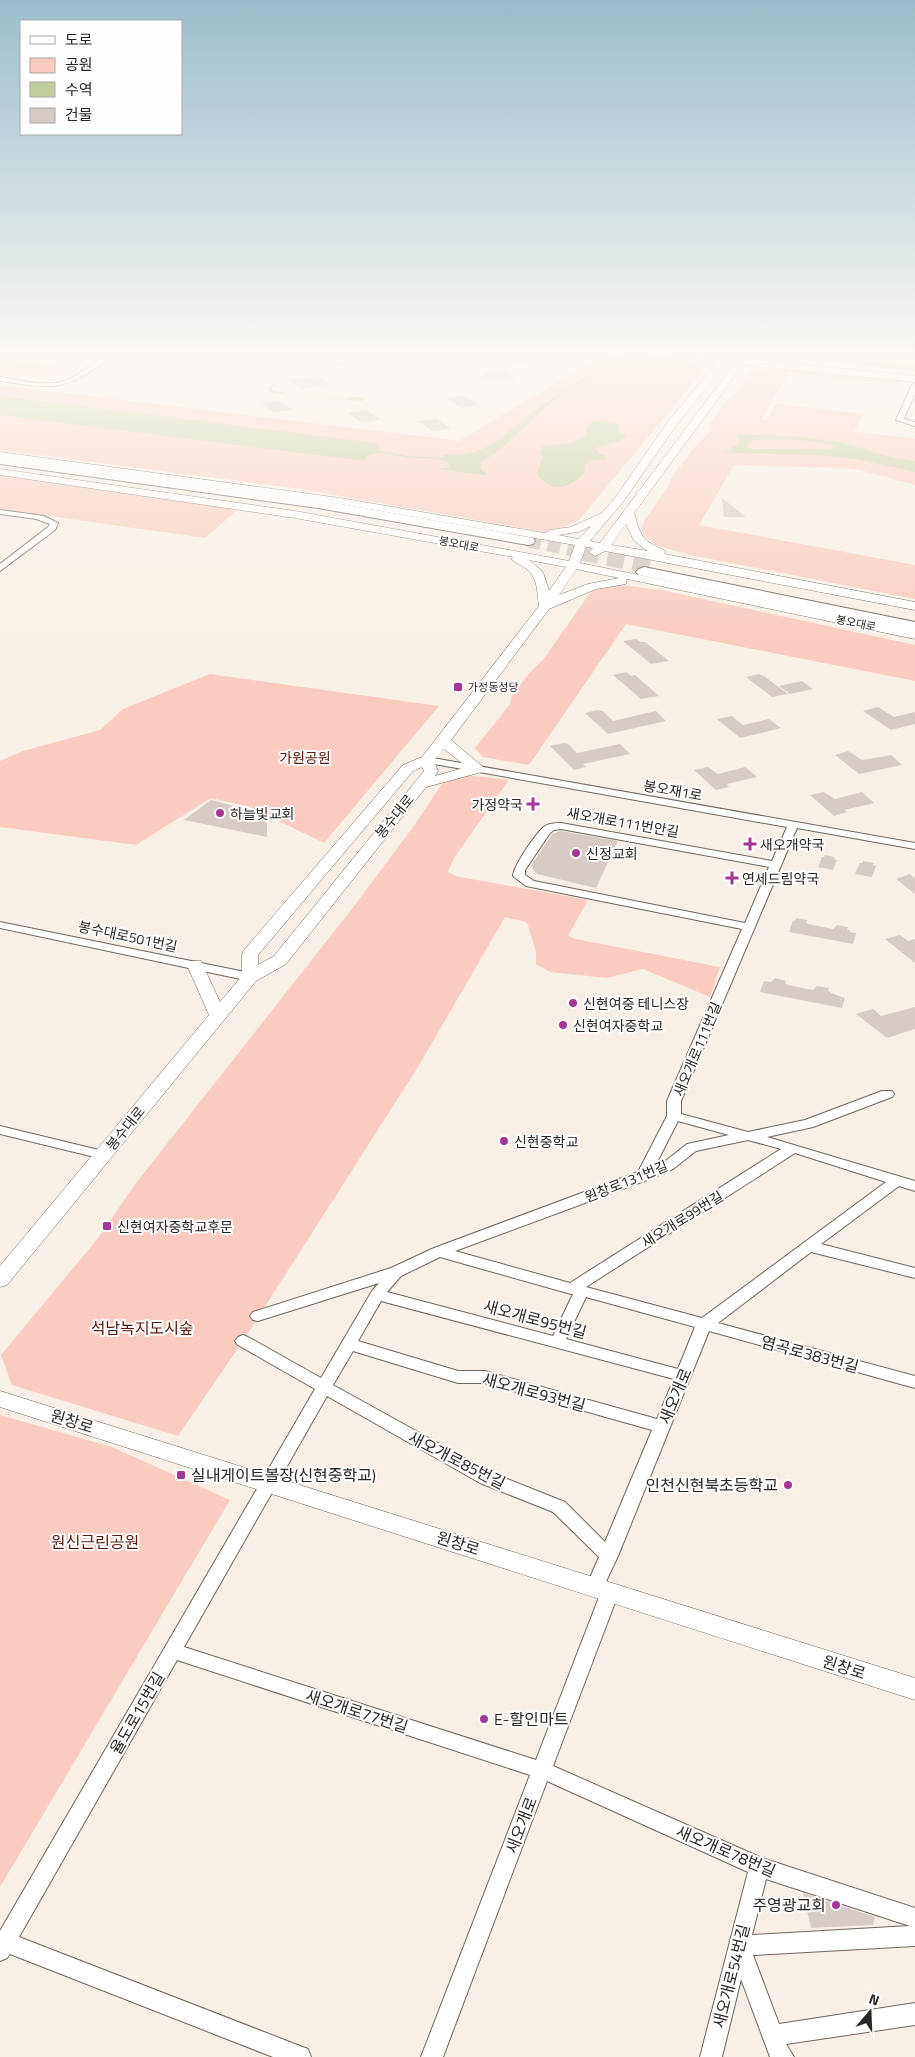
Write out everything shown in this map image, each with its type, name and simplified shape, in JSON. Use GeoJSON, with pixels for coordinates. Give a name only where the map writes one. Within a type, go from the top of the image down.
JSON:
{"type":"FeatureCollection","features":[{"type":"Feature","properties":{"kind":"highway"},"geometry":{"type":"LineString","coordinates":[[0,459],[145,474]]}},
{"type":"Feature","properties":{"kind":"highway","name":"봉오대로"},"geometry":{"type":"LineString","coordinates":[[0,459],[318,504],[525,544],[309,509],[0,467]]}},
{"type":"Feature","properties":{"kind":"highway"},"geometry":{"type":"LineString","coordinates":[[0,467],[128,490]]}},
{"type":"Feature","properties":{"kind":"highway","name":"봉오대로"},"geometry":{"type":"LineString","coordinates":[[911,632],[647,569],[915,619]]}},
{"type":"Feature","properties":{"kind":"street","name":"봉수대로"},"geometry":{"type":"LineString","coordinates":[[250,977],[250,954],[408,768],[427,760],[443,741],[545,606],[573,566],[582,544],[610,511],[655,448]]}},
{"type":"Feature","properties":{"kind":"street","name":"봉수대로"},"geometry":{"type":"LineString","coordinates":[[573,566],[603,548],[677,448]]}},
{"type":"Feature","properties":{"kind":"street","name":"봉오대로"},"geometry":{"type":"LineString","coordinates":[[0,455],[340,501],[706,566],[915,606]]}},
{"type":"Feature","properties":{"kind":"street","name":"봉오대로"},"geometry":{"type":"LineString","coordinates":[[0,472],[357,525],[911,632]]}},
{"type":"Feature","properties":{"kind":"street"},"geometry":{"type":"LineString","coordinates":[[500,529],[549,533],[565,531],[590,523],[610,511]]}},
{"type":"Feature","properties":{"kind":"street"},"geometry":{"type":"LineString","coordinates":[[0,512],[52,520],[54,523],[52,528],[0,568]]}},
{"type":"Feature","properties":{"kind":"street"},"geometry":{"type":"LineString","coordinates":[[629,513],[636,537],[644,544],[665,554],[706,566]]}},
{"type":"Feature","properties":{"kind":"street"},"geometry":{"type":"LineString","coordinates":[[0,516],[32,520],[42,526],[41,530],[0,561]]}},
{"type":"Feature","properties":{"kind":"street"},"geometry":{"type":"LineString","coordinates":[[504,552],[528,553],[545,550],[550,548],[552,544],[548,538]]}},
{"type":"Feature","properties":{"kind":"street"},"geometry":{"type":"LineString","coordinates":[[476,547],[532,566],[541,576],[545,606],[600,583],[627,581],[665,583]]}},
{"type":"Feature","properties":{"kind":"street"},"geometry":{"type":"LineString","coordinates":[[443,741],[477,769]]}},
{"type":"Feature","properties":{"kind":"street","name":"봉수대로"},"geometry":{"type":"LineString","coordinates":[[0,1280],[250,977],[280,960],[431,771],[427,760]]}},
{"type":"Feature","properties":{"kind":"street","name":"봉오재1로"},"geometry":{"type":"LineString","coordinates":[[427,760],[915,846]]}},
{"type":"Feature","properties":{"kind":"street"},"geometry":{"type":"LineString","coordinates":[[420,784],[477,769]]}},
{"type":"Feature","properties":{"kind":"street","name":"새오개로111번길"},"geometry":{"type":"LineString","coordinates":[[793,825],[674,1101],[674,1116],[793,1148],[915,1186]]}},
{"type":"Feature","properties":{"kind":"street","name":"새오개로111번안길"},"geometry":{"type":"LineString","coordinates":[[749,927],[530,884],[519,876],[519,870],[546,831],[551,827],[561,826],[776,865]]}},
{"type":"Feature","properties":{"kind":"street","name":"봉수대로501번길"},"geometry":{"type":"LineString","coordinates":[[0,925],[250,977]]}},
{"type":"Feature","properties":{"kind":"street"},"geometry":{"type":"LineString","coordinates":[[195,965],[218,1015]]}},
{"type":"Feature","properties":{"kind":"street","name":"원창로131번길"},"geometry":{"type":"LineString","coordinates":[[258,1316],[396,1272],[439,1252],[642,1177],[668,1166],[692,1146],[808,1124],[887,1094]]}},
{"type":"Feature","properties":{"kind":"street"},"geometry":{"type":"LineString","coordinates":[[642,1177],[674,1116]]}},
{"type":"Feature","properties":{"kind":"street"},"geometry":{"type":"LineString","coordinates":[[0,1130],[103,1155]]}},
{"type":"Feature","properties":{"kind":"street","name":"새오개로99번길"},"geometry":{"type":"LineString","coordinates":[[576,1290],[793,1148]]}},
{"type":"Feature","properties":{"kind":"street","name":"새오개로"},"geometry":{"type":"LineString","coordinates":[[432,2057],[542,1770],[603,1590],[609,1556],[704,1326],[897,1180]]}},
{"type":"Feature","properties":{"kind":"street"},"geometry":{"type":"LineString","coordinates":[[809,1246],[915,1274]]}},
{"type":"Feature","properties":{"kind":"street"},"geometry":{"type":"LineString","coordinates":[[439,1252],[704,1326]]}},
{"type":"Feature","properties":{"kind":"street","name":"원창로131번길"},"geometry":{"type":"LineString","coordinates":[[269,1483],[377,1295],[396,1272]]}},
{"type":"Feature","properties":{"kind":"street"},"geometry":{"type":"LineString","coordinates":[[557,1343],[576,1290]]}},
{"type":"Feature","properties":{"kind":"street","name":"새오개로95번길"},"geometry":{"type":"LineString","coordinates":[[377,1295],[683,1376]]}},
{"type":"Feature","properties":{"kind":"street","name":"염곡로383번길"},"geometry":{"type":"LineString","coordinates":[[704,1326],[915,1382]]}},
{"type":"Feature","properties":{"kind":"street"},"geometry":{"type":"LineString","coordinates":[[243,1342],[324,1386]]}},
{"type":"Feature","properties":{"kind":"street","name":"새오개로93번길"},"geometry":{"type":"LineString","coordinates":[[349,1344],[458,1377],[485,1377],[662,1427]]}},
{"type":"Feature","properties":{"kind":"street"},"geometry":{"type":"LineString","coordinates":[[0,1385],[6,1403]]}},
{"type":"Feature","properties":{"kind":"street","name":"새오개로85번길"},"geometry":{"type":"LineString","coordinates":[[324,1386],[486,1478],[559,1507],[609,1556]]}},
{"type":"Feature","properties":{"kind":"street","name":"원창로"},"geometry":{"type":"LineString","coordinates":[[6,1403],[269,1483],[915,1689]]}},
{"type":"Feature","properties":{"kind":"street","name":"율도로15번길"},"geometry":{"type":"LineString","coordinates":[[269,1483],[3,1946],[300,2057]]}},
{"type":"Feature","properties":{"kind":"street","name":"새오개로77번길"},"geometry":{"type":"LineString","coordinates":[[172,1651],[542,1770]]}},
{"type":"Feature","properties":{"kind":"street","name":"새오개로78번길"},"geometry":{"type":"LineString","coordinates":[[542,1770],[760,1867],[915,1918]]}},
{"type":"Feature","properties":{"kind":"street","name":"새오개로54번길"},"geometry":{"type":"LineString","coordinates":[[711,2057],[760,1867]]}},
{"type":"Feature","properties":{"kind":"street"},"geometry":{"type":"LineString","coordinates":[[783,2057],[778,2051],[772,2036],[739,1946],[915,1936]]}},
{"type":"Feature","properties":{"kind":"street"},"geometry":{"type":"LineString","coordinates":[[772,2036],[915,2014]]}},
{"type":"Feature","properties":{"kind":"green space"},"geometry":{"type":"Polygon","coordinates":[[[0,448],[639,448],[579,520],[549,533],[301,489],[0,450],[0,448]]]}},
{"type":"Feature","properties":{"kind":"green space"},"geometry":{"type":"Polygon","coordinates":[[[694,448],[915,448],[915,485],[860,470],[843,468],[734,465],[699,525],[915,565],[915,599],[690,555],[655,545],[643,534],[644,521],[668,487],[672,477],[694,448]]]}},
{"type":"Feature","properties":{"kind":"green space"},"geometry":{"type":"Polygon","coordinates":[[[0,475],[237,510],[205,538],[0,509],[0,475]]]}},
{"type":"Feature","properties":{"kind":"green space"},"geometry":{"type":"Polygon","coordinates":[[[624,585],[666,591],[915,645],[915,681],[626,624],[529,765],[483,757],[475,748],[510,704],[512,695],[531,671],[543,660],[589,594],[595,589],[624,585]]]}},
{"type":"Feature","properties":{"kind":"green space","name":"가원공원"},"geometry":{"type":"Polygon","coordinates":[[[210,674],[439,706],[324,843],[250,807],[211,798],[136,845],[0,827],[0,761],[23,751],[100,730],[123,709],[210,674]]]}},
{"type":"Feature","properties":{"kind":"green space","name":"석남녹지도시숲"},"geometry":{"type":"Polygon","coordinates":[[[466,775],[509,780],[454,858],[448,872],[455,876],[588,900],[568,936],[720,967],[710,997],[643,969],[607,978],[550,972],[536,964],[536,952],[527,922],[505,917],[418,1067],[243,1341],[178,1436],[12,1385],[1,1355],[99,1237],[136,1183],[351,910],[416,823],[443,782],[466,775]]]}},
{"type":"Feature","properties":{"kind":"green space","name":"원신근린공원"},"geometry":{"type":"Polygon","coordinates":[[[0,1415],[112,1447],[230,1500],[0,1887],[0,1415]]]}},
{"type":"Feature","properties":{"kind":"water"},"geometry":{"type":"Polygon","coordinates":[[[262,448],[377,448],[380,451],[407,456],[442,458],[445,454],[474,452],[484,448],[501,448],[481,461],[481,469],[487,474],[482,475],[437,469],[450,467],[447,462],[440,459],[410,458],[381,453],[368,455],[365,461],[262,448]]]}},
{"type":"Feature","properties":{"kind":"water"},"geometry":{"type":"Polygon","coordinates":[[[542,448],[595,448],[599,453],[608,457],[604,460],[589,461],[585,464],[584,473],[578,479],[565,486],[554,487],[542,480],[537,473],[543,456],[539,454],[542,448]]]}},
{"type":"Feature","properties":{"kind":"water"},"geometry":{"type":"Polygon","coordinates":[[[731,448],[860,448],[894,458],[915,461],[915,472],[855,459],[818,455],[723,453],[731,448]]]}},
{"type":"Feature","properties":{"kind":"building"},"geometry":{"type":"Polygon","coordinates":[[[722,498],[746,517],[724,517],[722,498]]]}},
{"type":"Feature","properties":{"kind":"building"},"geometry":{"type":"Polygon","coordinates":[[[636,639],[645,642],[669,661],[651,664],[623,641],[636,639]]]}},
{"type":"Feature","properties":{"kind":"building"},"geometry":{"type":"Polygon","coordinates":[[[626,672],[631,676],[635,675],[659,696],[641,699],[613,675],[626,672]]]}},
{"type":"Feature","properties":{"kind":"building"},"geometry":{"type":"Polygon","coordinates":[[[759,674],[788,694],[772,697],[746,677],[759,674]]]}},
{"type":"Feature","properties":{"kind":"building"},"geometry":{"type":"Polygon","coordinates":[[[802,681],[813,689],[790,694],[779,686],[802,681]]]}},
{"type":"Feature","properties":{"kind":"building"},"geometry":{"type":"Polygon","coordinates":[[[878,707],[894,717],[915,712],[915,724],[891,730],[863,711],[878,707]]]}},
{"type":"Feature","properties":{"kind":"building"},"geometry":{"type":"Polygon","coordinates":[[[598,710],[603,711],[613,721],[656,711],[666,721],[608,734],[585,713],[598,710]]]}},
{"type":"Feature","properties":{"kind":"building"},"geometry":{"type":"Polygon","coordinates":[[[732,716],[743,725],[769,719],[781,728],[740,738],[717,719],[732,716]]]}},
{"type":"Feature","properties":{"kind":"building"},"geometry":{"type":"Polygon","coordinates":[[[568,744],[577,753],[620,744],[630,754],[583,764],[586,767],[574,770],[550,746],[568,744]]]}},
{"type":"Feature","properties":{"kind":"building"},"geometry":{"type":"Polygon","coordinates":[[[848,751],[862,760],[891,755],[902,765],[859,774],[835,755],[848,751]]]}},
{"type":"Feature","properties":{"kind":"building"},"geometry":{"type":"Polygon","coordinates":[[[708,767],[718,774],[745,767],[757,777],[727,784],[729,787],[716,790],[694,770],[708,767]]]}},
{"type":"Feature","properties":{"kind":"building"},"geometry":{"type":"Polygon","coordinates":[[[824,792],[835,799],[862,792],[874,803],[844,810],[847,812],[834,816],[810,795],[824,792]]]}},
{"type":"Feature","properties":{"kind":"building","name":"하늘빛교회"},"geometry":{"type":"Polygon","coordinates":[[[211,800],[231,805],[267,823],[267,837],[184,820],[211,800]]]}},
{"type":"Feature","properties":{"kind":"building","name":"신정교회"},"geometry":{"type":"Polygon","coordinates":[[[561,831],[618,841],[596,888],[537,874],[531,866],[552,834],[561,831]]]}},
{"type":"Feature","properties":{"kind":"building"},"geometry":{"type":"Polygon","coordinates":[[[825,855],[835,857],[834,859],[837,860],[833,870],[818,867],[822,857],[825,855]]]}},
{"type":"Feature","properties":{"kind":"building"},"geometry":{"type":"Polygon","coordinates":[[[863,861],[874,863],[873,865],[876,866],[872,877],[855,874],[860,863],[863,863],[863,861]]]}},
{"type":"Feature","properties":{"kind":"building"},"geometry":{"type":"Polygon","coordinates":[[[910,874],[915,879],[915,894],[896,879],[910,874]]]}},
{"type":"Feature","properties":{"kind":"building"},"geometry":{"type":"Polygon","coordinates":[[[796,918],[807,920],[806,923],[808,924],[833,929],[837,925],[848,927],[847,930],[856,933],[853,944],[789,932],[793,920],[795,921],[796,918]]]}},
{"type":"Feature","properties":{"kind":"building"},"geometry":{"type":"Polygon","coordinates":[[[900,935],[908,941],[915,939],[915,963],[885,939],[900,935]]]}},
{"type":"Feature","properties":{"kind":"building"},"geometry":{"type":"Polygon","coordinates":[[[775,978],[786,981],[785,983],[788,985],[813,990],[817,986],[829,988],[828,991],[831,993],[845,998],[842,1008],[760,992],[764,981],[771,982],[775,978]]]}},
{"type":"Feature","properties":{"kind":"building"},"geometry":{"type":"Polygon","coordinates":[[[915,1007],[915,1029],[887,1038],[856,1014],[873,1009],[881,1016],[915,1007]]]}},
{"type":"Feature","properties":{"kind":"building","name":"주영광교회"},"geometry":{"type":"Polygon","coordinates":[[[803,1893],[875,1917],[873,1925],[811,1928],[803,1893]]]}},
{"type":"Feature","properties":{"kind":"tunnel"},"geometry":{"type":"LineString","coordinates":[[528,541],[588,553]]}},
{"type":"Feature","properties":{"kind":"tunnel"},"geometry":{"type":"LineString","coordinates":[[582,552],[650,566]]}},
{"type":"Feature","properties":{"kind":"place","name":"가정동성당"},"geometry":{"type":"Point","coordinates":[458,687]}},
{"type":"Feature","properties":{"kind":"place","name":"가정약국"},"geometry":{"type":"Point","coordinates":[533,804]}},
{"type":"Feature","properties":{"kind":"place","name":"하늘빛교회"},"geometry":{"type":"Point","coordinates":[220,813]}},
{"type":"Feature","properties":{"kind":"place","name":"새오개약국"},"geometry":{"type":"Point","coordinates":[750,844]}},
{"type":"Feature","properties":{"kind":"place","name":"신정교회"},"geometry":{"type":"Point","coordinates":[576,853]}},
{"type":"Feature","properties":{"kind":"place","name":"연세드림약국"},"geometry":{"type":"Point","coordinates":[732,878]}},
{"type":"Feature","properties":{"kind":"place","name":"신현여중 테니스장"},"geometry":{"type":"Point","coordinates":[573,1003]}},
{"type":"Feature","properties":{"kind":"place","name":"신현여자중학교"},"geometry":{"type":"Point","coordinates":[563,1025]}},
{"type":"Feature","properties":{"kind":"place","name":"신현중학교"},"geometry":{"type":"Point","coordinates":[504,1141]}},
{"type":"Feature","properties":{"kind":"place","name":"신현여자중학교후문"},"geometry":{"type":"Point","coordinates":[107,1226]}},
{"type":"Feature","properties":{"kind":"place","name":"실내게이트볼장(신현중학교)"},"geometry":{"type":"Point","coordinates":[181,1475]}},
{"type":"Feature","properties":{"kind":"place","name":"인천신현북초등학교"},"geometry":{"type":"Point","coordinates":[788,1485]}},
{"type":"Feature","properties":{"kind":"place","name":"E-할인마트"},"geometry":{"type":"Point","coordinates":[484,1719]}},
{"type":"Feature","properties":{"kind":"place","name":"주영광교회"},"geometry":{"type":"Point","coordinates":[836,1905]}}]}
